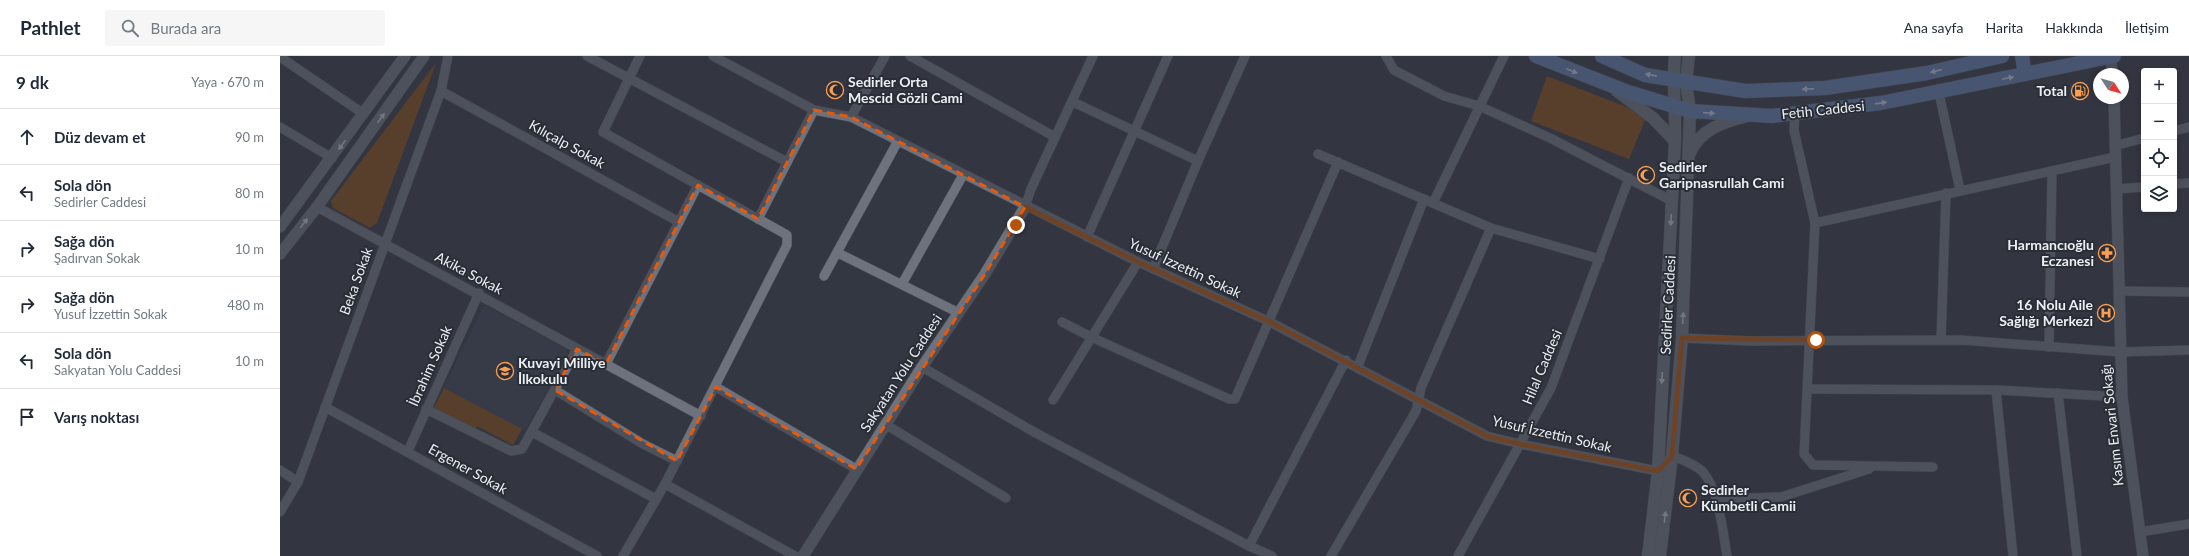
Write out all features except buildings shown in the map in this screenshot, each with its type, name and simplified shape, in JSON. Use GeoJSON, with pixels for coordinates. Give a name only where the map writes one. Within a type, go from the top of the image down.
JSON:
{"type":"FeatureCollection","features":[{"type":"Feature","properties":{"kind":"main road","name":"Fetih Caddesi"},"geometry":{"type":"LineString","coordinates":[[1536,56],[1611,86],[1690,111],[1772,116],[1795,112],[1881,103],[1939,93],[2112,56]]}},
{"type":"Feature","properties":{"kind":"main road","name":"Fetih Caddesi"},"geometry":{"type":"LineString","coordinates":[[1602,56],[1645,75],[1745,91],[1825,88],[1926,73],[1965,60],[2002,56]]}},
{"type":"Feature","properties":{"kind":"main road","name":"Sedirler Caddesi"},"geometry":{"type":"LineString","coordinates":[[1660,556],[1672,456],[1682,338],[1689,156],[1690,111],[1679,80],[1675,56]]}},
{"type":"Feature","properties":{"kind":"main road","name":"Sedirler Caddesi"},"geometry":{"type":"LineString","coordinates":[[1648,556],[1658,471],[1676,107],[1679,80],[1689,56]]}},
{"type":"Feature","properties":{"kind":"main road"},"geometry":{"type":"LineString","coordinates":[[2022,56],[2025,74]]}},
{"type":"Feature","properties":{"kind":"main road"},"geometry":{"type":"LineString","coordinates":[[1611,86],[1653,118],[1675,141]]}},
{"type":"Feature","properties":{"kind":"main road"},"geometry":{"type":"LineString","coordinates":[[1689,156],[1694,143],[1708,130],[1750,115]]}},
{"type":"Feature","properties":{"kind":"street"},"geometry":{"type":"LineString","coordinates":[[280,227],[332,158],[405,56]]}},
{"type":"Feature","properties":{"kind":"street"},"geometry":{"type":"LineString","coordinates":[[280,254],[317,207],[424,56]]}},
{"type":"Feature","properties":{"kind":"street","name":"Beka Sokak"},"geometry":{"type":"LineString","coordinates":[[280,512],[298,482],[326,407],[441,91],[448,56]]}},
{"type":"Feature","properties":{"kind":"street"},"geometry":{"type":"LineString","coordinates":[[587,56],[787,162]]}},
{"type":"Feature","properties":{"kind":"street"},"geometry":{"type":"LineString","coordinates":[[623,556],[665,484],[701,416],[787,245],[787,235],[603,132],[640,56]]}},
{"type":"Feature","properties":{"kind":"street","name":"Yusuf İzzettin Sokak"},"geometry":{"type":"LineString","coordinates":[[713,56],[814,110],[851,117],[1025,207],[1138,262],[1268,321],[1358,366],[1487,436],[1520,444],[1658,471]]}},
{"type":"Feature","properties":{"kind":"street"},"geometry":{"type":"LineString","coordinates":[[851,117],[885,56]]}},
{"type":"Feature","properties":{"kind":"street"},"geometry":{"type":"LineString","coordinates":[[910,56],[1055,137]]}},
{"type":"Feature","properties":{"kind":"street"},"geometry":{"type":"LineString","coordinates":[[1025,207],[1055,137],[1073,102],[1093,56]]}},
{"type":"Feature","properties":{"kind":"street"},"geometry":{"type":"LineString","coordinates":[[1087,237],[1168,56]]}},
{"type":"Feature","properties":{"kind":"street"},"geometry":{"type":"LineString","coordinates":[[1153,269],[1198,161],[1245,56]]}},
{"type":"Feature","properties":{"kind":"street"},"geometry":{"type":"LineString","coordinates":[[1386,56],[1394,70],[1444,96],[1479,106],[1584,154],[1672,201]]}},
{"type":"Feature","properties":{"kind":"street"},"geometry":{"type":"LineString","coordinates":[[1433,202],[1504,56]]}},
{"type":"Feature","properties":{"kind":"street"},"geometry":{"type":"LineString","coordinates":[[2112,56],[2112,68]]}},
{"type":"Feature","properties":{"kind":"street"},"geometry":{"type":"LineString","coordinates":[[280,57],[291,59],[364,114]]}},
{"type":"Feature","properties":{"kind":"street","name":"Kılıçalp Sokak"},"geometry":{"type":"LineString","coordinates":[[441,91],[679,222]]}},
{"type":"Feature","properties":{"kind":"street"},"geometry":{"type":"LineString","coordinates":[[1939,93],[1960,190]]}},
{"type":"Feature","properties":{"kind":"street"},"geometry":{"type":"LineString","coordinates":[[1073,102],[1198,161]]}},
{"type":"Feature","properties":{"kind":"street","name":"Kasım Envari Sokağı"},"geometry":{"type":"LineString","coordinates":[[2114,104],[2122,397],[2142,556]]}},
{"type":"Feature","properties":{"kind":"street"},"geometry":{"type":"LineString","coordinates":[[758,219],[814,110]]}},
{"type":"Feature","properties":{"kind":"street"},"geometry":{"type":"LineString","coordinates":[[1795,112],[1794,130],[1815,223],[1804,454],[1813,465],[1933,467]]}},
{"type":"Feature","properties":{"kind":"street"},"geometry":{"type":"LineString","coordinates":[[280,127],[332,158]]}},
{"type":"Feature","properties":{"kind":"street"},"geometry":{"type":"LineString","coordinates":[[2177,130],[2189,127]]}},
{"type":"Feature","properties":{"kind":"street"},"geometry":{"type":"LineString","coordinates":[[2114,146],[2141,139]]}},
{"type":"Feature","properties":{"kind":"street"},"geometry":{"type":"LineString","coordinates":[[824,276],[838,253],[898,141]]}},
{"type":"Feature","properties":{"kind":"street"},"geometry":{"type":"LineString","coordinates":[[1318,154],[1491,228],[1600,259]]}},
{"type":"Feature","properties":{"kind":"street"},"geometry":{"type":"LineString","coordinates":[[1815,223],[2115,157]]}},
{"type":"Feature","properties":{"kind":"street"},"geometry":{"type":"LineString","coordinates":[[1062,322],[1091,337],[1229,399],[1235,399],[1338,162]]}},
{"type":"Feature","properties":{"kind":"street"},"geometry":{"type":"LineString","coordinates":[[2049,347],[2052,171]]}},
{"type":"Feature","properties":{"kind":"street"},"geometry":{"type":"LineString","coordinates":[[902,284],[963,175]]}},
{"type":"Feature","properties":{"kind":"street","name":"Hilal Caddesi"},"geometry":{"type":"LineString","coordinates":[[1458,556],[1551,388],[1629,178]]}},
{"type":"Feature","properties":{"kind":"street"},"geometry":{"type":"LineString","coordinates":[[2177,184],[2189,183]]}},
{"type":"Feature","properties":{"kind":"street"},"geometry":{"type":"LineString","coordinates":[[606,364],[698,185]]}},
{"type":"Feature","properties":{"kind":"street"},"geometry":{"type":"LineString","coordinates":[[2117,190],[2141,187]]}},
{"type":"Feature","properties":{"kind":"street"},"geometry":{"type":"LineString","coordinates":[[1941,340],[1946,193]]}},
{"type":"Feature","properties":{"kind":"street"},"geometry":{"type":"LineString","coordinates":[[1358,366],[1424,199]]}},
{"type":"Feature","properties":{"kind":"street","name":"Akika Sokak"},"geometry":{"type":"LineString","coordinates":[[317,207],[478,293],[577,349],[701,416]]}},
{"type":"Feature","properties":{"kind":"street","name":"Sakyatan Yolu Caddesi"},"geometry":{"type":"LineString","coordinates":[[803,556],[856,469],[1016,225],[1025,207]]}},
{"type":"Feature","properties":{"kind":"street"},"geometry":{"type":"LineString","coordinates":[[1331,556],[1416,411],[1420,400],[1421,388],[1491,228]]}},
{"type":"Feature","properties":{"kind":"street"},"geometry":{"type":"LineString","coordinates":[[838,253],[959,313]]}},
{"type":"Feature","properties":{"kind":"street"},"geometry":{"type":"LineString","coordinates":[[1053,400],[1138,262]]}},
{"type":"Feature","properties":{"kind":"street"},"geometry":{"type":"LineString","coordinates":[[2120,291],[2189,292]]}},
{"type":"Feature","properties":{"kind":"street","name":"İbrahim Sokak"},"geometry":{"type":"LineString","coordinates":[[408,451],[478,293]]}},
{"type":"Feature","properties":{"kind":"street"},"geometry":{"type":"LineString","coordinates":[[1682,338],[1941,340],[2120,352],[2189,350]]}},
{"type":"Feature","properties":{"kind":"street"},"geometry":{"type":"LineString","coordinates":[[426,409],[512,451],[522,449],[577,349]]}},
{"type":"Feature","properties":{"kind":"street"},"geometry":{"type":"LineString","coordinates":[[1249,546],[1346,360]]}},
{"type":"Feature","properties":{"kind":"street"},"geometry":{"type":"LineString","coordinates":[[922,367],[1034,432],[1249,546],[1272,556]]}},
{"type":"Feature","properties":{"kind":"street"},"geometry":{"type":"LineString","coordinates":[[716,387],[856,469]]}},
{"type":"Feature","properties":{"kind":"street"},"geometry":{"type":"LineString","coordinates":[[555,390],[643,444],[677,461]]}},
{"type":"Feature","properties":{"kind":"street"},"geometry":{"type":"LineString","coordinates":[[1808,390],[1996,390],[2122,397]]}},
{"type":"Feature","properties":{"kind":"street"},"geometry":{"type":"LineString","coordinates":[[1996,390],[2013,556]]}},
{"type":"Feature","properties":{"kind":"street"},"geometry":{"type":"LineString","coordinates":[[2058,393],[2078,556]]}},
{"type":"Feature","properties":{"kind":"street","name":"Ergener Sokak"},"geometry":{"type":"LineString","coordinates":[[326,407],[597,556]]}},
{"type":"Feature","properties":{"kind":"street"},"geometry":{"type":"LineString","coordinates":[[885,424],[1006,498]]}},
{"type":"Feature","properties":{"kind":"street"},"geometry":{"type":"LineString","coordinates":[[532,432],[656,498]]}},
{"type":"Feature","properties":{"kind":"street"},"geometry":{"type":"LineString","coordinates":[[1658,471],[1672,456],[1689,463],[1703,473],[1717,499],[1727,556]]}},
{"type":"Feature","properties":{"kind":"street"},"geometry":{"type":"LineString","coordinates":[[1717,499],[1781,497],[1875,466]]}},
{"type":"Feature","properties":{"kind":"street"},"geometry":{"type":"LineString","coordinates":[[280,470],[298,482]]}},
{"type":"Feature","properties":{"kind":"street"},"geometry":{"type":"LineString","coordinates":[[665,484],[795,556]]}},
{"type":"Feature","properties":{"kind":"street"},"geometry":{"type":"LineString","coordinates":[[2140,532],[2189,524]]}},
{"type":"Feature","properties":{"kind":"highlighted area"},"geometry":{"type":"Polygon","coordinates":[[[814,110],[851,117],[1025,207],[985,274],[856,469],[716,387],[677,461],[555,390],[577,349],[606,364],[698,185],[758,219],[814,110]]]}},
{"type":"Feature","properties":{"kind":"shaded area"},"geometry":{"type":"Polygon","coordinates":[[[436,63],[377,223],[370,228],[333,208],[331,201],[436,63]]]}},
{"type":"Feature","properties":{"kind":"shaded area"},"geometry":{"type":"Polygon","coordinates":[[[1547,76],[1634,110],[1645,120],[1629,159],[1531,121],[1547,76]]]}},
{"type":"Feature","properties":{"kind":"shaded area","name":"Kuvayi Milliye İlkokulu"},"geometry":{"type":"Polygon","coordinates":[[[484,305],[566,349],[568,354],[525,430],[522,429],[513,445],[477,426],[475,430],[434,408],[484,305]]]}},
{"type":"Feature","properties":{"kind":"shaded area"},"geometry":{"type":"Polygon","coordinates":[[[444,388],[522,429],[513,445],[477,426],[475,430],[434,408],[444,388]]]}},
{"type":"Feature","properties":{"kind":"place","name":"Sedirler Orta Mescid Gözli Cami"},"geometry":{"type":"Point","coordinates":[835,90]}},
{"type":"Feature","properties":{"kind":"place","name":"Total"},"geometry":{"type":"Point","coordinates":[2080,91]}},
{"type":"Feature","properties":{"kind":"place","name":"Sedirler Garipnasrullah Cami"},"geometry":{"type":"Point","coordinates":[1646,175]}},
{"type":"Feature","properties":{"kind":"place","name":"Harmancıoğlu Eczanesi"},"geometry":{"type":"Point","coordinates":[2107,253]}},
{"type":"Feature","properties":{"kind":"place","name":"16 Nolu Aile Sağlığı Merkezi"},"geometry":{"type":"Point","coordinates":[2106,313]}},
{"type":"Feature","properties":{"kind":"place","name":"Kuvayi Milliye İlkokulu"},"geometry":{"type":"Point","coordinates":[505,371]}},
{"type":"Feature","properties":{"kind":"place","name":"Sedirler Kümbetli Camii"},"geometry":{"type":"Point","coordinates":[1688,498]}},
{"type":"Feature","properties":{"kind":"route"},"geometry":{"type":"LineString","coordinates":[[1016,225],[1025,207],[1138,262],[1268,321],[1358,366],[1487,436],[1520,444],[1658,471],[1672,456],[1682,338],[1816,340]]}}]}
